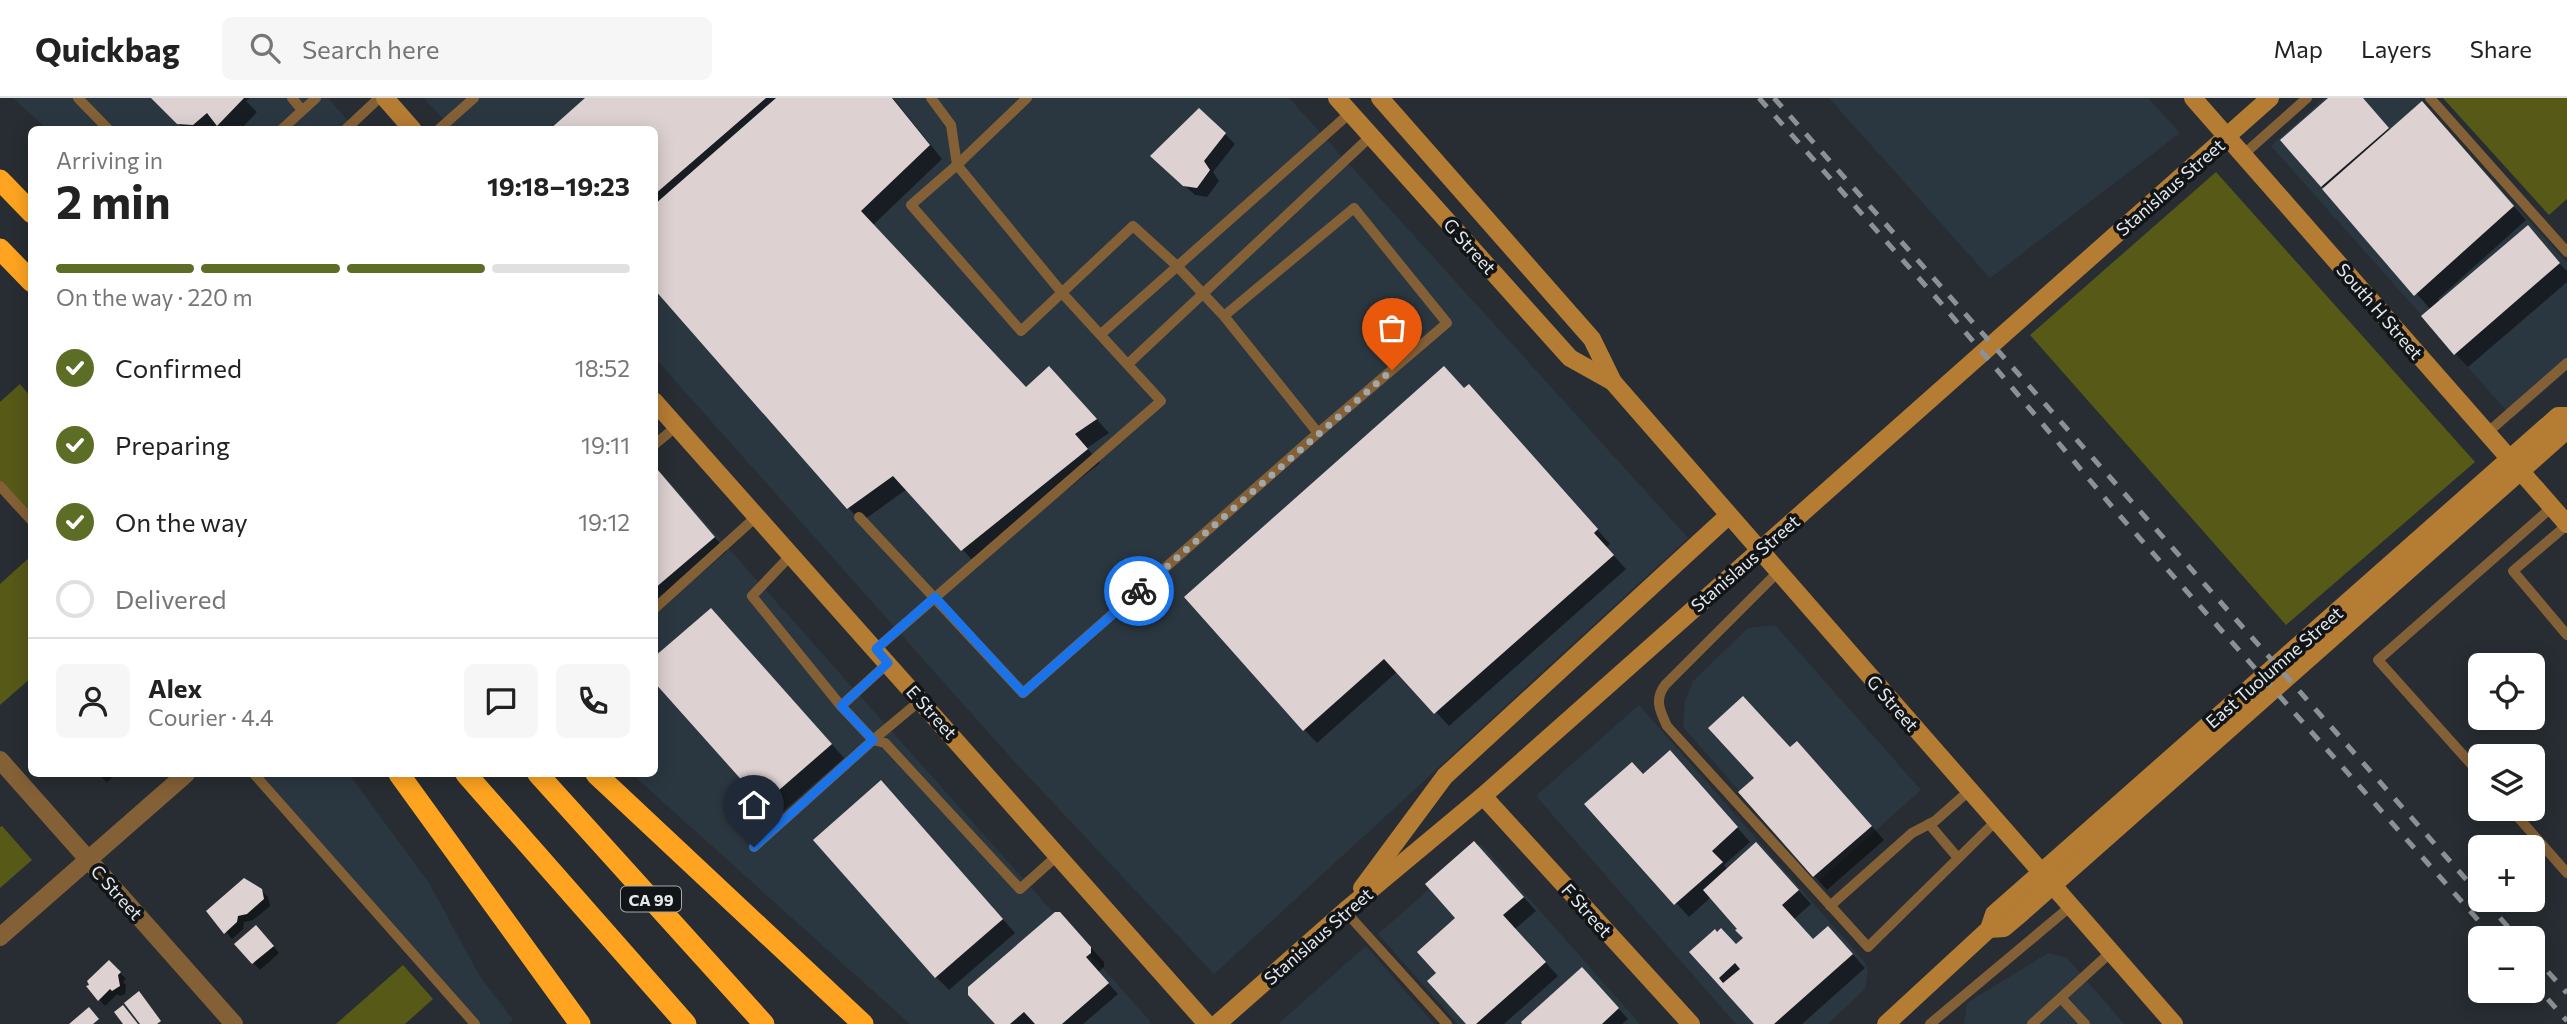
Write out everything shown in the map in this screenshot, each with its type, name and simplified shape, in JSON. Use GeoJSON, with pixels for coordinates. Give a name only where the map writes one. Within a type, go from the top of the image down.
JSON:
{"type":"FeatureCollection","features":[{"type":"Feature","properties":{"kind":"highway"},"geometry":{"type":"LineString","coordinates":[[0,180],[28,210]]}},
{"type":"Feature","properties":{"kind":"highway"},"geometry":{"type":"LineString","coordinates":[[0,249],[28,278]]}},
{"type":"Feature","properties":{"kind":"highway"},"geometry":{"type":"LineString","coordinates":[[401,777],[580,1024]]}},
{"type":"Feature","properties":{"kind":"highway","name":"CA 99"},"geometry":{"type":"LineString","coordinates":[[469,777],[686,1024]]}},
{"type":"Feature","properties":{"kind":"highway","name":"CA 99"},"geometry":{"type":"LineString","coordinates":[[541,777],[764,1024]]}},
{"type":"Feature","properties":{"kind":"highway"},"geometry":{"type":"LineString","coordinates":[[599,777],[863,1024]]}},
{"type":"Feature","properties":{"kind":"street"},"geometry":{"type":"LineString","coordinates":[[384,98],[409,126]]}},
{"type":"Feature","properties":{"kind":"street","name":"G Street"},"geometry":{"type":"LineString","coordinates":[[1336,98],[1570,358],[1613,382]]}},
{"type":"Feature","properties":{"kind":"street","name":"G Street"},"geometry":{"type":"LineString","coordinates":[[1380,98],[1592,339],[1613,382],[2174,1024]]}},
{"type":"Feature","properties":{"kind":"street","name":"South H Street"},"geometry":{"type":"LineString","coordinates":[[2193,98],[2567,525]]}},
{"type":"Feature","properties":{"kind":"street","name":"Stanislaus Street"},"geometry":{"type":"LineString","coordinates":[[1217,1024],[1345,911],[1483,796],[2270,98]]}},
{"type":"Feature","properties":{"kind":"street","name":"E Street"},"geometry":{"type":"LineString","coordinates":[[658,405],[1208,1024]]}},
{"type":"Feature","properties":{"kind":"street","name":"East Tuolumne Street"},"geometry":{"type":"LineString","coordinates":[[1886,1024],[1989,929],[2004,928],[2012,910],[2555,434],[2558,416],[2567,416]]}},
{"type":"Feature","properties":{"kind":"street"},"geometry":{"type":"LineString","coordinates":[[1345,911],[1444,776],[1729,515]]}},
{"type":"Feature","properties":{"kind":"street","name":"C Street"},"geometry":{"type":"LineString","coordinates":[[0,760],[234,1024]]}},
{"type":"Feature","properties":{"kind":"street"},"geometry":{"type":"LineString","coordinates":[[0,937],[183,777]]}},
{"type":"Feature","properties":{"kind":"street","name":"F Street"},"geometry":{"type":"LineString","coordinates":[[1483,796],[1691,1024]]}},
{"type":"Feature","properties":{"kind":"lane"},"geometry":{"type":"LineString","coordinates":[[78,98],[105,126]]}},
{"type":"Feature","properties":{"kind":"lane"},"geometry":{"type":"LineString","coordinates":[[292,98],[302,110]]}},
{"type":"Feature","properties":{"kind":"lane"},"geometry":{"type":"LineString","coordinates":[[285,126],[316,98]]}},
{"type":"Feature","properties":{"kind":"lane"},"geometry":{"type":"LineString","coordinates":[[349,126],[379,98]]}},
{"type":"Feature","properties":{"kind":"lane"},"geometry":{"type":"LineString","coordinates":[[442,126],[474,98]]}},
{"type":"Feature","properties":{"kind":"lane"},"geometry":{"type":"LineString","coordinates":[[876,649],[1161,401],[1063,293],[957,165],[951,125],[932,98]]}},
{"type":"Feature","properties":{"kind":"lane"},"geometry":{"type":"LineString","coordinates":[[1027,98],[911,205],[1021,331],[1132,226],[1176,265],[1224,316],[1318,433]]}},
{"type":"Feature","properties":{"kind":"lane"},"geometry":{"type":"LineString","coordinates":[[2243,155],[2307,98]]}},
{"type":"Feature","properties":{"kind":"lane"},"geometry":{"type":"LineString","coordinates":[[2430,98],[2567,252]]}},
{"type":"Feature","properties":{"kind":"lane"},"geometry":{"type":"LineString","coordinates":[[1101,334],[1350,113]]}},
{"type":"Feature","properties":{"kind":"lane"},"geometry":{"type":"LineString","coordinates":[[1128,364],[1371,136]]}},
{"type":"Feature","properties":{"kind":"lane"},"geometry":{"type":"LineString","coordinates":[[859,517],[1023,693],[1447,323],[1354,208],[1224,316]]}},
{"type":"Feature","properties":{"kind":"lane"},"geometry":{"type":"LineString","coordinates":[[2487,433],[2567,363]]}},
{"type":"Feature","properties":{"kind":"lane"},"geometry":{"type":"LineString","coordinates":[[658,442],[677,426]]}},
{"type":"Feature","properties":{"kind":"lane"},"geometry":{"type":"LineString","coordinates":[[0,486],[28,518]]}},
{"type":"Feature","properties":{"kind":"lane"},"geometry":{"type":"LineString","coordinates":[[2468,761],[2378,660],[2552,507]]}},
{"type":"Feature","properties":{"kind":"lane"},"geometry":{"type":"LineString","coordinates":[[658,605],[757,516]]}},
{"type":"Feature","properties":{"kind":"lane"},"geometry":{"type":"LineString","coordinates":[[2567,525],[2513,571],[2567,635]]}},
{"type":"Feature","properties":{"kind":"lane"},"geometry":{"type":"LineString","coordinates":[[791,555],[751,596],[841,706],[873,740],[885,743],[1020,889],[1058,855]]}},
{"type":"Feature","properties":{"kind":"lane"},"geometry":{"type":"LineString","coordinates":[[1778,572],[1658,694],[1659,708],[1667,726],[1868,947],[1996,821]]}},
{"type":"Feature","properties":{"kind":"lane"},"geometry":{"type":"LineString","coordinates":[[841,706],[888,663]]}},
{"type":"Feature","properties":{"kind":"lane"},"geometry":{"type":"LineString","coordinates":[[754,847],[920,700]]}},
{"type":"Feature","properties":{"kind":"lane"},"geometry":{"type":"LineString","coordinates":[[257,777],[475,1024]]}},
{"type":"Feature","properties":{"kind":"lane"},"geometry":{"type":"LineString","coordinates":[[1830,906],[1912,833],[1930,824],[1970,790]]}},
{"type":"Feature","properties":{"kind":"lane"},"geometry":{"type":"LineString","coordinates":[[2522,821],[2565,867]]}},
{"type":"Feature","properties":{"kind":"lane"},"geometry":{"type":"LineString","coordinates":[[1930,824],[1958,858]]}},
{"type":"Feature","properties":{"kind":"lane"},"geometry":{"type":"LineString","coordinates":[[1932,1023],[2071,906]]}},
{"type":"Feature","properties":{"kind":"lane"},"geometry":{"type":"LineString","coordinates":[[1345,911],[1447,1024]]}},
{"type":"Feature","properties":{"kind":"lane"},"geometry":{"type":"LineString","coordinates":[[2032,1024],[2111,951]]}},
{"type":"Feature","properties":{"kind":"lane"},"geometry":{"type":"LineString","coordinates":[[2061,998],[2085,1024]]}},
{"type":"Feature","properties":{"kind":"shaded area"},"geometry":{"type":"Polygon","coordinates":[[[13,98],[328,98],[352,126],[44,126],[13,98]]]}},
{"type":"Feature","properties":{"kind":"shaded area"},"geometry":{"type":"Polygon","coordinates":[[[424,98],[1289,98],[1688,538],[1214,974],[1013,760],[658,361],[658,126],[449,126],[424,98]]]}},
{"type":"Feature","properties":{"kind":"shaded area"},"geometry":{"type":"Polygon","coordinates":[[[1829,98],[2148,98],[2180,133],[1990,278],[1829,98]]]}},
{"type":"Feature","properties":{"kind":"shaded area"},"geometry":{"type":"Polygon","coordinates":[[[2324,98],[2419,98],[2567,263],[2567,371],[2513,418],[2271,146],[2324,98]]]}},
{"type":"Feature","properties":{"kind":"shaded area"},"geometry":{"type":"Polygon","coordinates":[[[2443,98],[2567,98],[2567,199],[2549,215],[2443,98]]]}},
{"type":"Feature","properties":{"kind":"shaded area"},"geometry":{"type":"Polygon","coordinates":[[[2216,172],[2475,462],[2286,625],[2030,335],[2216,172]]]}},
{"type":"Feature","properties":{"kind":"shaded area"},"geometry":{"type":"Polygon","coordinates":[[[20,384],[28,393],[28,517],[0,484],[0,402],[20,384]]]}},
{"type":"Feature","properties":{"kind":"shaded area"},"geometry":{"type":"Polygon","coordinates":[[[658,469],[1151,1024],[910,1024],[635,777],[658,777],[658,469]]]}},
{"type":"Feature","properties":{"kind":"shaded area"},"geometry":{"type":"Polygon","coordinates":[[[28,559],[28,681],[0,705],[0,584],[28,559]]]}},
{"type":"Feature","properties":{"kind":"shaded area"},"geometry":{"type":"Polygon","coordinates":[[[1775,625],[1921,790],[1819,881],[1683,727],[1685,701],[1693,681],[1748,628],[1775,625]]]}},
{"type":"Feature","properties":{"kind":"shaded area"},"geometry":{"type":"Polygon","coordinates":[[[1639,705],[1864,961],[1868,971],[1865,989],[1828,1024],[1736,1024],[1536,796],[1639,705]]]}},
{"type":"Feature","properties":{"kind":"shaded area"},"geometry":{"type":"Polygon","coordinates":[[[263,777],[351,777],[429,883],[479,975],[513,1020],[508,1024],[479,1024],[263,777]]]}},
{"type":"Feature","properties":{"kind":"shaded area"},"geometry":{"type":"Polygon","coordinates":[[[2,826],[32,860],[0,888],[0,827],[2,826]]]}},
{"type":"Feature","properties":{"kind":"shaded area"},"geometry":{"type":"Polygon","coordinates":[[[1481,844],[1640,1024],[1458,1024],[1378,934],[1481,844]]]}},
{"type":"Feature","properties":{"kind":"shaded area"},"geometry":{"type":"Polygon","coordinates":[[[1366,946],[1434,1024],[1278,1024],[1366,946]]]}},
{"type":"Feature","properties":{"kind":"shaded area"},"geometry":{"type":"Polygon","coordinates":[[[2048,953],[2067,958],[2124,1024],[1964,1024],[1967,1003],[2048,953]]]}},
{"type":"Feature","properties":{"kind":"shaded area"},"geometry":{"type":"Polygon","coordinates":[[[403,965],[433,999],[405,1024],[336,1024],[403,965]]]}},
{"type":"Feature","properties":{"kind":"building"},"geometry":{"type":"Polygon","coordinates":[[[151,98],[244,98],[217,126],[207,113],[193,125],[177,124],[151,98]]]}},
{"type":"Feature","properties":{"kind":"building"},"geometry":{"type":"Polygon","coordinates":[[[585,98],[766,98],[658,192],[658,126],[554,126],[585,98]]]}},
{"type":"Feature","properties":{"kind":"building"},"geometry":{"type":"Polygon","coordinates":[[[776,98],[892,98],[930,145],[861,211],[1026,387],[1049,366],[1097,419],[1075,434],[1088,449],[961,551],[893,476],[847,509],[658,294],[658,201],[776,98]]]}},
{"type":"Feature","properties":{"kind":"building"},"geometry":{"type":"Polygon","coordinates":[[[2328,98],[2363,98],[2389,128],[2321,187],[2280,140],[2328,98]]]}},
{"type":"Feature","properties":{"kind":"building"},"geometry":{"type":"Polygon","coordinates":[[[2422,101],[2514,206],[2414,296],[2322,189],[2422,101]]]}},
{"type":"Feature","properties":{"kind":"building"},"geometry":{"type":"Polygon","coordinates":[[[1199,108],[1226,133],[1204,161],[1210,170],[1197,188],[1183,186],[1150,156],[1199,108]]]}},
{"type":"Feature","properties":{"kind":"building"},"geometry":{"type":"Polygon","coordinates":[[[2528,225],[2560,263],[2454,355],[2421,316],[2528,225]]]}},
{"type":"Feature","properties":{"kind":"building"},"geometry":{"type":"Polygon","coordinates":[[[1444,366],[1464,388],[1469,384],[1598,529],[1594,533],[1614,555],[1434,714],[1384,659],[1303,731],[1184,597],[1444,366]]]}},
{"type":"Feature","properties":{"kind":"building"},"geometry":{"type":"Polygon","coordinates":[[[658,470],[715,537],[658,586],[658,470]]]}},
{"type":"Feature","properties":{"kind":"building"},"geometry":{"type":"Polygon","coordinates":[[[711,608],[832,744],[763,804],[658,686],[658,654],[711,608]]]}},
{"type":"Feature","properties":{"kind":"building"},"geometry":{"type":"Polygon","coordinates":[[[1743,696],[1790,747],[1797,741],[1872,826],[1813,877],[1738,792],[1754,778],[1708,728],[1743,696]]]}},
{"type":"Feature","properties":{"kind":"building"},"geometry":{"type":"Polygon","coordinates":[[[1670,750],[1738,827],[1712,851],[1723,862],[1674,905],[1584,804],[1632,762],[1643,774],[1670,750]]]}},
{"type":"Feature","properties":{"kind":"building"},"geometry":{"type":"Polygon","coordinates":[[[881,780],[1003,919],[935,978],[813,840],[881,780]]]}},
{"type":"Feature","properties":{"kind":"building"},"geometry":{"type":"Polygon","coordinates":[[[1474,841],[1524,897],[1503,915],[1546,962],[1476,1024],[1466,1024],[1427,981],[1436,973],[1417,952],[1455,918],[1425,884],[1474,841]]]}},
{"type":"Feature","properties":{"kind":"building"},"geometry":{"type":"Polygon","coordinates":[[[1756,842],[1799,890],[1782,905],[1813,939],[1828,926],[1853,954],[1774,1024],[1754,1024],[1689,952],[1715,929],[1717,932],[1721,928],[1736,944],[1743,938],[1703,890],[1756,842]],[[1735,963],[1719,978],[1723,983],[1740,969],[1735,963]]]}},
{"type":"Feature","properties":{"kind":"building"},"geometry":{"type":"Polygon","coordinates":[[[244,878],[262,889],[264,899],[247,914],[238,916],[237,922],[224,934],[206,911],[244,878]]]}},
{"type":"Feature","properties":{"kind":"building"},"geometry":{"type":"Polygon","coordinates":[[[1055,912],[1060,912],[1091,947],[1091,953],[1086,957],[1109,983],[1062,1024],[1035,1024],[1024,1012],[1010,1024],[995,1024],[968,995],[968,987],[1055,912]]]}},
{"type":"Feature","properties":{"kind":"building"},"geometry":{"type":"Polygon","coordinates":[[[256,925],[274,946],[252,964],[234,944],[256,925]]]}},
{"type":"Feature","properties":{"kind":"building"},"geometry":{"type":"Polygon","coordinates":[[[109,960],[121,972],[118,975],[120,986],[112,991],[110,989],[98,1001],[86,986],[89,985],[87,981],[109,960]]]}},
{"type":"Feature","properties":{"kind":"building"},"geometry":{"type":"Polygon","coordinates":[[[1582,967],[1619,1008],[1602,1024],[1522,1024],[1521,1022],[1582,967]]]}},
{"type":"Feature","properties":{"kind":"building"},"geometry":{"type":"Polygon","coordinates":[[[139,991],[161,1021],[157,1024],[140,1024],[124,1003],[139,991]]]}},
{"type":"Feature","properties":{"kind":"building"},"geometry":{"type":"Polygon","coordinates":[[[123,1005],[138,1024],[123,1024],[114,1012],[123,1005]]]}},
{"type":"Feature","properties":{"kind":"building"},"geometry":{"type":"Polygon","coordinates":[[[89,1007],[99,1019],[93,1024],[69,1024],[89,1007]]]}},
{"type":"Feature","properties":{"kind":"railway"},"geometry":{"type":"LineString","coordinates":[[1759,98],[1940,302],[2120,516],[2483,926]]}},
{"type":"Feature","properties":{"kind":"railway"},"geometry":{"type":"LineString","coordinates":[[1774,98],[2468,881]]}},
{"type":"Feature","properties":{"kind":"railway"},"geometry":{"type":"LineString","coordinates":[[2495,912],[2507,926]]}},
{"type":"Feature","properties":{"kind":"railway"},"geometry":{"type":"LineString","coordinates":[[2545,968],[2567,993]]}},
{"type":"Feature","properties":{"kind":"railway"},"geometry":{"type":"LineString","coordinates":[[2545,996],[2567,1021]]}},
{"type":"Feature","properties":{"kind":"way so far"},"geometry":{"type":"LineString","coordinates":[[1139,591],[1392,370]]}},
{"type":"Feature","properties":{"kind":"route"},"geometry":{"type":"LineString","coordinates":[[754,847],[873,740],[841,706],[888,663],[876,649],[935,597],[1023,693],[1139,591]]}}]}
